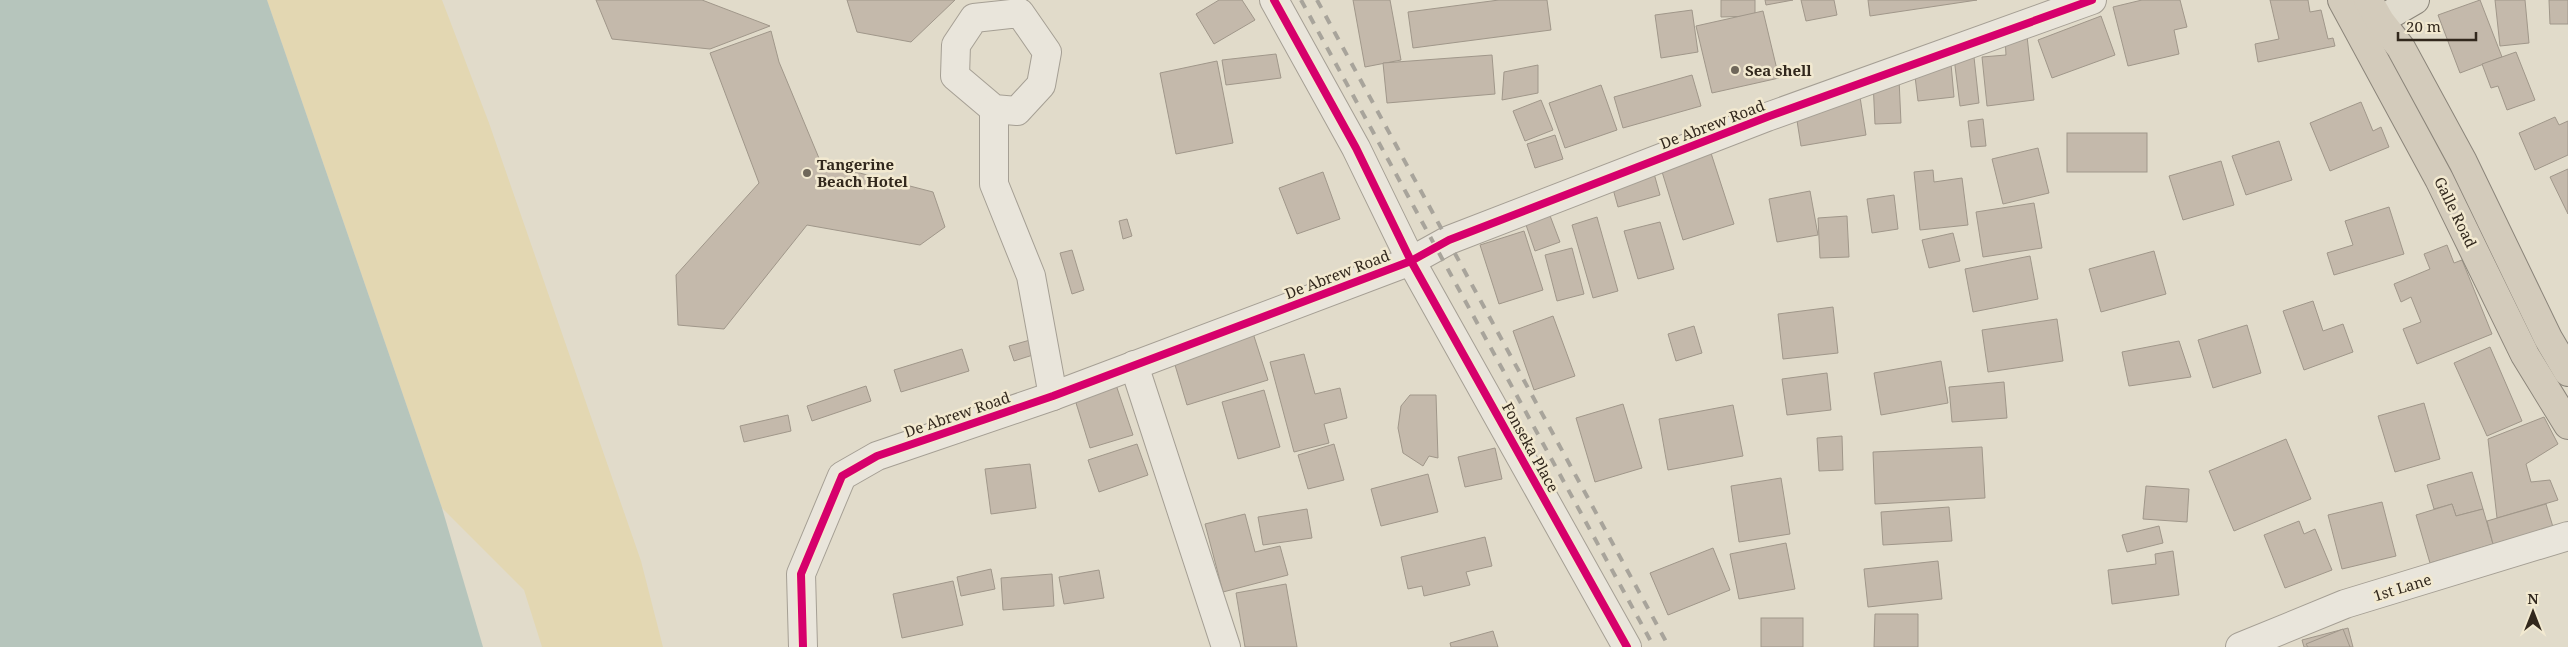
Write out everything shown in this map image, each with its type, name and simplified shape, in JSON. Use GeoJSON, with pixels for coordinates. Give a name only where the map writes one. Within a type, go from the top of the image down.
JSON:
{"type":"FeatureCollection","features":[{"type":"Feature","properties":{"kind":"highway","name":"Galle Road"},"geometry":{"type":"LineString","coordinates":[[2342,0],[2369,18],[2401,48],[2463,162],[2548,338],[2568,372]]}},
{"type":"Feature","properties":{"kind":"highway","name":"Galle Road"},"geometry":{"type":"LineString","coordinates":[[2369,18],[2440,179],[2525,355],[2568,425]]}},
{"type":"Feature","properties":{"kind":"main road"},"geometry":{"type":"LineString","coordinates":[[2369,18],[2415,0]]}},
{"type":"Feature","properties":{"kind":"street","name":"Fonseka Place"},"geometry":{"type":"LineString","coordinates":[[1274,0],[1356,148],[1411,261],[1627,647]]}},
{"type":"Feature","properties":{"kind":"street","name":"De Abrew Road"},"geometry":{"type":"LineString","coordinates":[[803,647],[801,574],[842,476],[877,456],[1053,396],[1411,261],[1449,240],[1767,117],[2092,0]]}},
{"type":"Feature","properties":{"kind":"street"},"geometry":{"type":"LineString","coordinates":[[994,109],[994,184],[1031,276],[1053,396]]}},
{"type":"Feature","properties":{"kind":"street"},"geometry":{"type":"LineString","coordinates":[[1134,365],[1226,647]]}},
{"type":"Feature","properties":{"kind":"street","name":"1st Lane"},"geometry":{"type":"LineString","coordinates":[[2240,647],[2345,604],[2568,536]]}},
{"type":"Feature","properties":{"kind":"sand"},"geometry":{"type":"Polygon","coordinates":[[[267,0],[442,0],[489,123],[641,561],[663,647],[542,647],[524,590],[442,508],[267,0]]]}},
{"type":"Feature","properties":{"kind":"shaded area"},"geometry":{"type":"Polygon","coordinates":[[[0,0],[267,0],[442,508],[483,647],[0,647],[0,0]]]}},
{"type":"Feature","properties":{"kind":"building"},"geometry":{"type":"Polygon","coordinates":[[[596,0],[702,0],[770,26],[710,49],[612,39],[596,0]]]}},
{"type":"Feature","properties":{"kind":"building"},"geometry":{"type":"Polygon","coordinates":[[[847,0],[955,0],[911,42],[857,32],[847,0]]]}},
{"type":"Feature","properties":{"kind":"building"},"geometry":{"type":"Polygon","coordinates":[[[1219,0],[1242,0],[1255,20],[1214,44],[1196,14],[1219,0]]]}},
{"type":"Feature","properties":{"kind":"building"},"geometry":{"type":"Polygon","coordinates":[[[1353,0],[1390,0],[1401,60],[1365,67],[1353,0]]]}},
{"type":"Feature","properties":{"kind":"building"},"geometry":{"type":"Polygon","coordinates":[[[1499,0],[1547,0],[1551,30],[1413,48],[1408,12],[1499,0]]]}},
{"type":"Feature","properties":{"kind":"building"},"geometry":{"type":"Polygon","coordinates":[[[1721,0],[1755,0],[1755,16],[1721,17],[1721,0]]]}},
{"type":"Feature","properties":{"kind":"building"},"geometry":{"type":"Polygon","coordinates":[[[1765,0],[1793,0],[1766,5],[1765,0]]]}},
{"type":"Feature","properties":{"kind":"building"},"geometry":{"type":"Polygon","coordinates":[[[1801,0],[1834,0],[1837,15],[1806,21],[1801,0]]]}},
{"type":"Feature","properties":{"kind":"building"},"geometry":{"type":"Polygon","coordinates":[[[1868,0],[1977,0],[1870,16],[1868,0]]]}},
{"type":"Feature","properties":{"kind":"building"},"geometry":{"type":"Polygon","coordinates":[[[2142,0],[2180,0],[2187,27],[2174,30],[2179,54],[2128,66],[2113,7],[2142,0]]]}},
{"type":"Feature","properties":{"kind":"building"},"geometry":{"type":"Polygon","coordinates":[[[2270,0],[2308,0],[2310,12],[2321,10],[2328,39],[2333,38],[2335,46],[2258,62],[2255,44],[2279,39],[2270,0]]]}},
{"type":"Feature","properties":{"kind":"building"},"geometry":{"type":"Polygon","coordinates":[[[2480,0],[2502,57],[2460,73],[2438,15],[2480,0]]]}},
{"type":"Feature","properties":{"kind":"building"},"geometry":{"type":"Polygon","coordinates":[[[2495,0],[2525,0],[2529,43],[2500,46],[2495,0]]]}},
{"type":"Feature","properties":{"kind":"building"},"geometry":{"type":"Polygon","coordinates":[[[2549,0],[2568,0],[2568,24],[2550,24],[2549,0]]]}},
{"type":"Feature","properties":{"kind":"building"},"geometry":{"type":"Polygon","coordinates":[[[1692,10],[1698,52],[1661,58],[1655,15],[1692,10]]]}},
{"type":"Feature","properties":{"kind":"building"},"geometry":{"type":"Polygon","coordinates":[[[1763,11],[1779,78],[1712,93],[1696,26],[1763,11]]]}},
{"type":"Feature","properties":{"kind":"building"},"geometry":{"type":"Polygon","coordinates":[[[2101,16],[2115,55],[2052,78],[2038,40],[2101,16]]]}},
{"type":"Feature","properties":{"kind":"building","name":"Tangerine Beach Hotel"},"geometry":{"type":"Polygon","coordinates":[[[771,31],[779,62],[821,163],[933,192],[945,227],[920,245],[807,225],[724,329],[678,325],[676,275],[759,183],[710,53],[771,31]]]}},
{"type":"Feature","properties":{"kind":"building"},"geometry":{"type":"Polygon","coordinates":[[[2027,36],[2034,100],[1987,106],[1982,57],[2006,55],[2005,38],[2027,36]]]}},
{"type":"Feature","properties":{"kind":"building"},"geometry":{"type":"Polygon","coordinates":[[[1973,48],[1979,103],[1960,106],[1953,50],[1973,48]]]}},
{"type":"Feature","properties":{"kind":"building"},"geometry":{"type":"Polygon","coordinates":[[[2516,52],[2535,100],[2507,110],[2498,86],[2491,88],[2482,64],[2516,52]]]}},
{"type":"Feature","properties":{"kind":"building"},"geometry":{"type":"Polygon","coordinates":[[[1276,54],[1281,78],[1226,85],[1222,60],[1276,54]]]}},
{"type":"Feature","properties":{"kind":"building"},"geometry":{"type":"Polygon","coordinates":[[[1492,55],[1495,94],[1387,103],[1383,63],[1492,55]]]}},
{"type":"Feature","properties":{"kind":"building"},"geometry":{"type":"Polygon","coordinates":[[[1217,61],[1233,143],[1176,154],[1160,73],[1217,61]]]}},
{"type":"Feature","properties":{"kind":"building"},"geometry":{"type":"Polygon","coordinates":[[[1951,64],[1954,97],[1918,101],[1914,68],[1951,64]]]}},
{"type":"Feature","properties":{"kind":"building"},"geometry":{"type":"Polygon","coordinates":[[[1538,65],[1538,93],[1502,100],[1504,72],[1538,65]]]}},
{"type":"Feature","properties":{"kind":"building"},"geometry":{"type":"Polygon","coordinates":[[[1692,75],[1701,106],[1623,128],[1614,97],[1692,75]]]}},
{"type":"Feature","properties":{"kind":"building"},"geometry":{"type":"Polygon","coordinates":[[[1899,79],[1901,123],[1875,124],[1873,81],[1899,79]]]}},
{"type":"Feature","properties":{"kind":"building"},"geometry":{"type":"Polygon","coordinates":[[[1601,85],[1617,130],[1565,148],[1549,103],[1601,85]]]}},
{"type":"Feature","properties":{"kind":"building"},"geometry":{"type":"Polygon","coordinates":[[[1860,97],[1866,135],[1801,146],[1795,108],[1860,97]]]}},
{"type":"Feature","properties":{"kind":"building"},"geometry":{"type":"Polygon","coordinates":[[[1541,100],[1553,130],[1525,141],[1513,111],[1541,100]]]}},
{"type":"Feature","properties":{"kind":"building"},"geometry":{"type":"Polygon","coordinates":[[[2361,102],[2373,131],[2381,127],[2389,147],[2330,171],[2310,123],[2361,102]]]}},
{"type":"Feature","properties":{"kind":"building"},"geometry":{"type":"Polygon","coordinates":[[[2555,117],[2559,125],[2568,121],[2568,155],[2535,170],[2519,133],[2555,117]]]}},
{"type":"Feature","properties":{"kind":"building"},"geometry":{"type":"Polygon","coordinates":[[[1983,119],[1986,146],[1971,147],[1968,121],[1983,119]]]}},
{"type":"Feature","properties":{"kind":"building"},"geometry":{"type":"Polygon","coordinates":[[[2067,133],[2147,133],[2147,172],[2067,172],[2067,133]]]}},
{"type":"Feature","properties":{"kind":"building"},"geometry":{"type":"Polygon","coordinates":[[[1555,135],[1563,159],[1535,168],[1527,144],[1555,135]]]}},
{"type":"Feature","properties":{"kind":"building"},"geometry":{"type":"Polygon","coordinates":[[[2279,141],[2292,180],[2246,195],[2232,156],[2279,141]]]}},
{"type":"Feature","properties":{"kind":"building"},"geometry":{"type":"Polygon","coordinates":[[[1709,147],[1734,224],[1683,240],[1659,162],[1709,147]]]}},
{"type":"Feature","properties":{"kind":"building"},"geometry":{"type":"Polygon","coordinates":[[[2038,148],[2049,193],[2003,204],[1992,159],[2038,148]]]}},
{"type":"Feature","properties":{"kind":"building"},"geometry":{"type":"Polygon","coordinates":[[[2221,161],[2234,205],[2183,220],[2169,176],[2221,161]]]}},
{"type":"Feature","properties":{"kind":"building"},"geometry":{"type":"Polygon","coordinates":[[[2568,169],[2568,214],[2550,177],[2568,169]]]}},
{"type":"Feature","properties":{"kind":"building"},"geometry":{"type":"Polygon","coordinates":[[[1653,170],[1660,195],[1618,207],[1611,182],[1653,170]]]}},
{"type":"Feature","properties":{"kind":"building"},"geometry":{"type":"Polygon","coordinates":[[[1933,170],[1934,182],[1962,178],[1968,225],[1920,230],[1914,172],[1933,170]]]}},
{"type":"Feature","properties":{"kind":"building"},"geometry":{"type":"Polygon","coordinates":[[[1323,172],[1340,219],[1297,234],[1279,188],[1323,172]]]}},
{"type":"Feature","properties":{"kind":"building"},"geometry":{"type":"Polygon","coordinates":[[[1810,191],[1818,235],[1777,242],[1769,199],[1810,191]]]}},
{"type":"Feature","properties":{"kind":"building"},"geometry":{"type":"Polygon","coordinates":[[[1894,195],[1898,229],[1872,233],[1867,199],[1894,195]]]}},
{"type":"Feature","properties":{"kind":"building"},"geometry":{"type":"Polygon","coordinates":[[[2034,203],[2042,248],[1983,257],[1976,212],[2034,203]]]}},
{"type":"Feature","properties":{"kind":"building"},"geometry":{"type":"Polygon","coordinates":[[[2389,207],[2404,254],[2334,275],[2327,253],[2353,245],[2345,221],[2389,207]]]}},
{"type":"Feature","properties":{"kind":"building"},"geometry":{"type":"Polygon","coordinates":[[[1549,213],[1560,242],[1535,251],[1525,222],[1549,213]]]}},
{"type":"Feature","properties":{"kind":"building"},"geometry":{"type":"Polygon","coordinates":[[[1847,216],[1849,257],[1820,258],[1818,218],[1847,216]]]}},
{"type":"Feature","properties":{"kind":"building"},"geometry":{"type":"Polygon","coordinates":[[[1597,217],[1618,291],[1593,298],[1572,225],[1597,217]]]}},
{"type":"Feature","properties":{"kind":"building"},"geometry":{"type":"Polygon","coordinates":[[[1127,219],[1132,236],[1123,239],[1119,221],[1127,219]]]}},
{"type":"Feature","properties":{"kind":"building"},"geometry":{"type":"Polygon","coordinates":[[[1660,222],[1674,269],[1638,279],[1624,231],[1660,222]]]}},
{"type":"Feature","properties":{"kind":"building"},"geometry":{"type":"Polygon","coordinates":[[[1524,231],[1543,290],[1499,304],[1480,245],[1524,231]]]}},
{"type":"Feature","properties":{"kind":"building"},"geometry":{"type":"Polygon","coordinates":[[[1953,233],[1960,261],[1929,268],[1922,240],[1953,233]]]}},
{"type":"Feature","properties":{"kind":"building"},"geometry":{"type":"Polygon","coordinates":[[[2447,245],[2454,263],[2462,260],[2492,334],[2417,364],[2403,329],[2421,322],[2411,297],[2401,302],[2394,284],[2430,269],[2424,254],[2447,245]]]}},
{"type":"Feature","properties":{"kind":"building"},"geometry":{"type":"Polygon","coordinates":[[[1572,248],[1584,294],[1557,301],[1545,255],[1572,248]]]}},
{"type":"Feature","properties":{"kind":"building"},"geometry":{"type":"Polygon","coordinates":[[[1072,250],[1084,290],[1072,294],[1060,253],[1072,250]]]}},
{"type":"Feature","properties":{"kind":"building"},"geometry":{"type":"Polygon","coordinates":[[[2154,251],[2166,294],[2101,312],[2089,269],[2154,251]]]}},
{"type":"Feature","properties":{"kind":"building"},"geometry":{"type":"Polygon","coordinates":[[[2030,256],[2038,299],[1973,312],[1965,269],[2030,256]]]}},
{"type":"Feature","properties":{"kind":"building"},"geometry":{"type":"Polygon","coordinates":[[[2313,301],[2323,331],[2343,324],[2353,352],[2304,370],[2283,311],[2313,301]]]}},
{"type":"Feature","properties":{"kind":"building"},"geometry":{"type":"Polygon","coordinates":[[[1833,307],[1838,353],[1783,359],[1778,314],[1833,307]]]}},
{"type":"Feature","properties":{"kind":"building"},"geometry":{"type":"Polygon","coordinates":[[[1553,316],[1575,376],[1534,390],[1513,331],[1553,316]]]}},
{"type":"Feature","properties":{"kind":"building"},"geometry":{"type":"Polygon","coordinates":[[[2057,319],[2063,361],[1988,372],[1982,330],[2057,319]]]}},
{"type":"Feature","properties":{"kind":"building"},"geometry":{"type":"Polygon","coordinates":[[[2247,325],[2261,373],[2213,388],[2198,340],[2247,325]]]}},
{"type":"Feature","properties":{"kind":"building"},"geometry":{"type":"Polygon","coordinates":[[[1694,326],[1702,353],[1676,361],[1668,334],[1694,326]]]}},
{"type":"Feature","properties":{"kind":"building"},"geometry":{"type":"Polygon","coordinates":[[[1252,330],[1268,380],[1187,405],[1172,355],[1252,330]]]}},
{"type":"Feature","properties":{"kind":"building"},"geometry":{"type":"Polygon","coordinates":[[[1051,334],[1055,348],[1014,361],[1009,346],[1051,334]]]}},
{"type":"Feature","properties":{"kind":"building"},"geometry":{"type":"Polygon","coordinates":[[[2179,341],[2191,377],[2129,386],[2122,352],[2179,341]]]}},
{"type":"Feature","properties":{"kind":"building"},"geometry":{"type":"Polygon","coordinates":[[[2490,347],[2522,421],[2487,436],[2454,363],[2490,347]]]}},
{"type":"Feature","properties":{"kind":"building"},"geometry":{"type":"Polygon","coordinates":[[[962,349],[969,371],[901,392],[894,370],[962,349]]]}},
{"type":"Feature","properties":{"kind":"building"},"geometry":{"type":"Polygon","coordinates":[[[1304,354],[1315,394],[1340,388],[1347,418],[1324,424],[1329,443],[1294,452],[1270,362],[1304,354]]]}},
{"type":"Feature","properties":{"kind":"building"},"geometry":{"type":"Polygon","coordinates":[[[1941,361],[1948,403],[1881,415],[1874,373],[1941,361]]]}},
{"type":"Feature","properties":{"kind":"building"},"geometry":{"type":"Polygon","coordinates":[[[1827,373],[1831,410],[1787,415],[1782,379],[1827,373]]]}},
{"type":"Feature","properties":{"kind":"building"},"geometry":{"type":"Polygon","coordinates":[[[1113,376],[1133,435],[1090,448],[1072,390],[1113,376]]]}},
{"type":"Feature","properties":{"kind":"building"},"geometry":{"type":"Polygon","coordinates":[[[2004,382],[2007,418],[1952,422],[1949,387],[2004,382]]]}},
{"type":"Feature","properties":{"kind":"building"},"geometry":{"type":"Polygon","coordinates":[[[866,386],[871,401],[812,421],[807,406],[866,386]]]}},
{"type":"Feature","properties":{"kind":"building"},"geometry":{"type":"Polygon","coordinates":[[[1264,390],[1280,447],[1238,459],[1222,402],[1264,390]]]}},
{"type":"Feature","properties":{"kind":"building"},"geometry":{"type":"Polygon","coordinates":[[[1410,395],[1436,395],[1438,458],[1429,456],[1423,466],[1403,453],[1398,428],[1401,406],[1410,395]]]}},
{"type":"Feature","properties":{"kind":"building"},"geometry":{"type":"Polygon","coordinates":[[[2424,403],[2440,459],[2395,472],[2378,416],[2424,403]]]}},
{"type":"Feature","properties":{"kind":"building"},"geometry":{"type":"Polygon","coordinates":[[[1623,404],[1642,468],[1595,482],[1576,418],[1623,404]]]}},
{"type":"Feature","properties":{"kind":"building"},"geometry":{"type":"Polygon","coordinates":[[[1733,405],[1743,456],[1668,470],[1659,419],[1733,405]]]}},
{"type":"Feature","properties":{"kind":"building"},"geometry":{"type":"Polygon","coordinates":[[[788,415],[791,431],[744,442],[740,426],[788,415]]]}},
{"type":"Feature","properties":{"kind":"building"},"geometry":{"type":"Polygon","coordinates":[[[2544,417],[2558,444],[2526,464],[2531,482],[2550,480],[2558,500],[2497,518],[2488,439],[2544,417]]]}},
{"type":"Feature","properties":{"kind":"building"},"geometry":{"type":"Polygon","coordinates":[[[1842,436],[1843,470],[1819,471],[1817,438],[1842,436]]]}},
{"type":"Feature","properties":{"kind":"building"},"geometry":{"type":"Polygon","coordinates":[[[2286,439],[2311,499],[2234,531],[2209,471],[2286,439]]]}},
{"type":"Feature","properties":{"kind":"building"},"geometry":{"type":"Polygon","coordinates":[[[1137,444],[1148,475],[1099,492],[1088,460],[1137,444]]]}},
{"type":"Feature","properties":{"kind":"building"},"geometry":{"type":"Polygon","coordinates":[[[1334,444],[1344,480],[1308,489],[1298,455],[1334,444]]]}},
{"type":"Feature","properties":{"kind":"building"},"geometry":{"type":"Polygon","coordinates":[[[1982,447],[1985,498],[1875,504],[1873,452],[1982,447]]]}},
{"type":"Feature","properties":{"kind":"building"},"geometry":{"type":"Polygon","coordinates":[[[1495,448],[1502,479],[1465,487],[1458,457],[1495,448]]]}},
{"type":"Feature","properties":{"kind":"building"},"geometry":{"type":"Polygon","coordinates":[[[1030,464],[1036,508],[991,514],[985,469],[1030,464]]]}},
{"type":"Feature","properties":{"kind":"building"},"geometry":{"type":"Polygon","coordinates":[[[2472,472],[2483,509],[2456,516],[2452,504],[2434,509],[2427,485],[2472,472]]]}},
{"type":"Feature","properties":{"kind":"building"},"geometry":{"type":"Polygon","coordinates":[[[1428,474],[1438,512],[1381,526],[1371,489],[1428,474]]]}},
{"type":"Feature","properties":{"kind":"building"},"geometry":{"type":"Polygon","coordinates":[[[1781,478],[1790,534],[1739,542],[1731,486],[1781,478]]]}},
{"type":"Feature","properties":{"kind":"building"},"geometry":{"type":"Polygon","coordinates":[[[2146,486],[2189,489],[2187,522],[2143,519],[2146,486]]]}},
{"type":"Feature","properties":{"kind":"building"},"geometry":{"type":"Polygon","coordinates":[[[2382,502],[2396,556],[2342,569],[2328,515],[2382,502]]]}},
{"type":"Feature","properties":{"kind":"building"},"geometry":{"type":"Polygon","coordinates":[[[2452,504],[2456,516],[2483,509],[2493,544],[2430,563],[2416,515],[2452,504]]]}},
{"type":"Feature","properties":{"kind":"building"},"geometry":{"type":"Polygon","coordinates":[[[2546,504],[2553,527],[2493,544],[2487,521],[2546,504]]]}},
{"type":"Feature","properties":{"kind":"building"},"geometry":{"type":"Polygon","coordinates":[[[1949,507],[1952,541],[1883,545],[1881,512],[1949,507]]]}},
{"type":"Feature","properties":{"kind":"building"},"geometry":{"type":"Polygon","coordinates":[[[1307,509],[1312,538],[1263,545],[1258,517],[1307,509]]]}},
{"type":"Feature","properties":{"kind":"building"},"geometry":{"type":"Polygon","coordinates":[[[1245,514],[1255,552],[1280,546],[1288,575],[1223,592],[1205,524],[1245,514]]]}},
{"type":"Feature","properties":{"kind":"building"},"geometry":{"type":"Polygon","coordinates":[[[2299,521],[2304,534],[2315,529],[2332,570],[2285,588],[2264,535],[2299,521]]]}},
{"type":"Feature","properties":{"kind":"building"},"geometry":{"type":"Polygon","coordinates":[[[2159,526],[2163,543],[2127,552],[2122,535],[2159,526]]]}},
{"type":"Feature","properties":{"kind":"building"},"geometry":{"type":"Polygon","coordinates":[[[1485,537],[1492,566],[1466,572],[1470,585],[1424,596],[1422,586],[1408,589],[1401,557],[1485,537]]]}},
{"type":"Feature","properties":{"kind":"building"},"geometry":{"type":"Polygon","coordinates":[[[1786,543],[1795,589],[1739,599],[1730,554],[1786,543]]]}},
{"type":"Feature","properties":{"kind":"building"},"geometry":{"type":"Polygon","coordinates":[[[1713,548],[1730,590],[1668,615],[1650,573],[1713,548]]]}},
{"type":"Feature","properties":{"kind":"building"},"geometry":{"type":"Polygon","coordinates":[[[2173,551],[2179,595],[2112,604],[2108,570],[2156,564],[2155,554],[2173,551]]]}},
{"type":"Feature","properties":{"kind":"building"},"geometry":{"type":"Polygon","coordinates":[[[1938,561],[1942,599],[1868,607],[1864,569],[1938,561]]]}},
{"type":"Feature","properties":{"kind":"building"},"geometry":{"type":"Polygon","coordinates":[[[991,569],[995,589],[961,596],[957,577],[991,569]]]}},
{"type":"Feature","properties":{"kind":"building"},"geometry":{"type":"Polygon","coordinates":[[[1099,570],[1104,598],[1064,604],[1059,577],[1099,570]]]}},
{"type":"Feature","properties":{"kind":"building"},"geometry":{"type":"Polygon","coordinates":[[[1052,574],[1054,606],[1003,610],[1001,578],[1052,574]]]}},
{"type":"Feature","properties":{"kind":"building"},"geometry":{"type":"Polygon","coordinates":[[[953,581],[963,625],[902,638],[893,594],[953,581]]]}},
{"type":"Feature","properties":{"kind":"building"},"geometry":{"type":"Polygon","coordinates":[[[1286,584],[1297,647],[1245,647],[1236,593],[1286,584]]]}},
{"type":"Feature","properties":{"kind":"building"},"geometry":{"type":"Polygon","coordinates":[[[1875,614],[1918,614],[1918,647],[1874,647],[1875,614]]]}},
{"type":"Feature","properties":{"kind":"building"},"geometry":{"type":"Polygon","coordinates":[[[1761,618],[1803,618],[1803,647],[1761,647],[1761,618]]]}},
{"type":"Feature","properties":{"kind":"building"},"geometry":{"type":"Polygon","coordinates":[[[2348,628],[2353,647],[2304,647],[2302,640],[2348,628]]]}},
{"type":"Feature","properties":{"kind":"building"},"geometry":{"type":"Polygon","coordinates":[[[2343,629],[2350,647],[2308,647],[2306,644],[2343,629]]]}},
{"type":"Feature","properties":{"kind":"building"},"geometry":{"type":"Polygon","coordinates":[[[1493,631],[1498,647],[1451,647],[1450,643],[1493,631]]]}},
{"type":"Feature","properties":{"kind":"railway"},"geometry":{"type":"LineString","coordinates":[[1301,0],[1654,647]]}},
{"type":"Feature","properties":{"kind":"railway"},"geometry":{"type":"LineString","coordinates":[[1317,0],[1669,647]]}},
{"type":"Feature","properties":{"kind":"cycle path"},"geometry":{"type":"LineString","coordinates":[[1274,0],[1356,148],[1411,261],[1627,647]]}},
{"type":"Feature","properties":{"kind":"cycle path"},"geometry":{"type":"LineString","coordinates":[[803,647],[801,574],[842,476],[877,456],[1053,396],[1411,261],[1449,240],[1767,117],[2092,0]]}},
{"type":"Feature","properties":{"kind":"place","name":"Sea shell"},"geometry":{"type":"Point","coordinates":[1735,70]}},
{"type":"Feature","properties":{"kind":"place","name":"Tangerine Beach Hotel"},"geometry":{"type":"Point","coordinates":[807,173]}}]}
